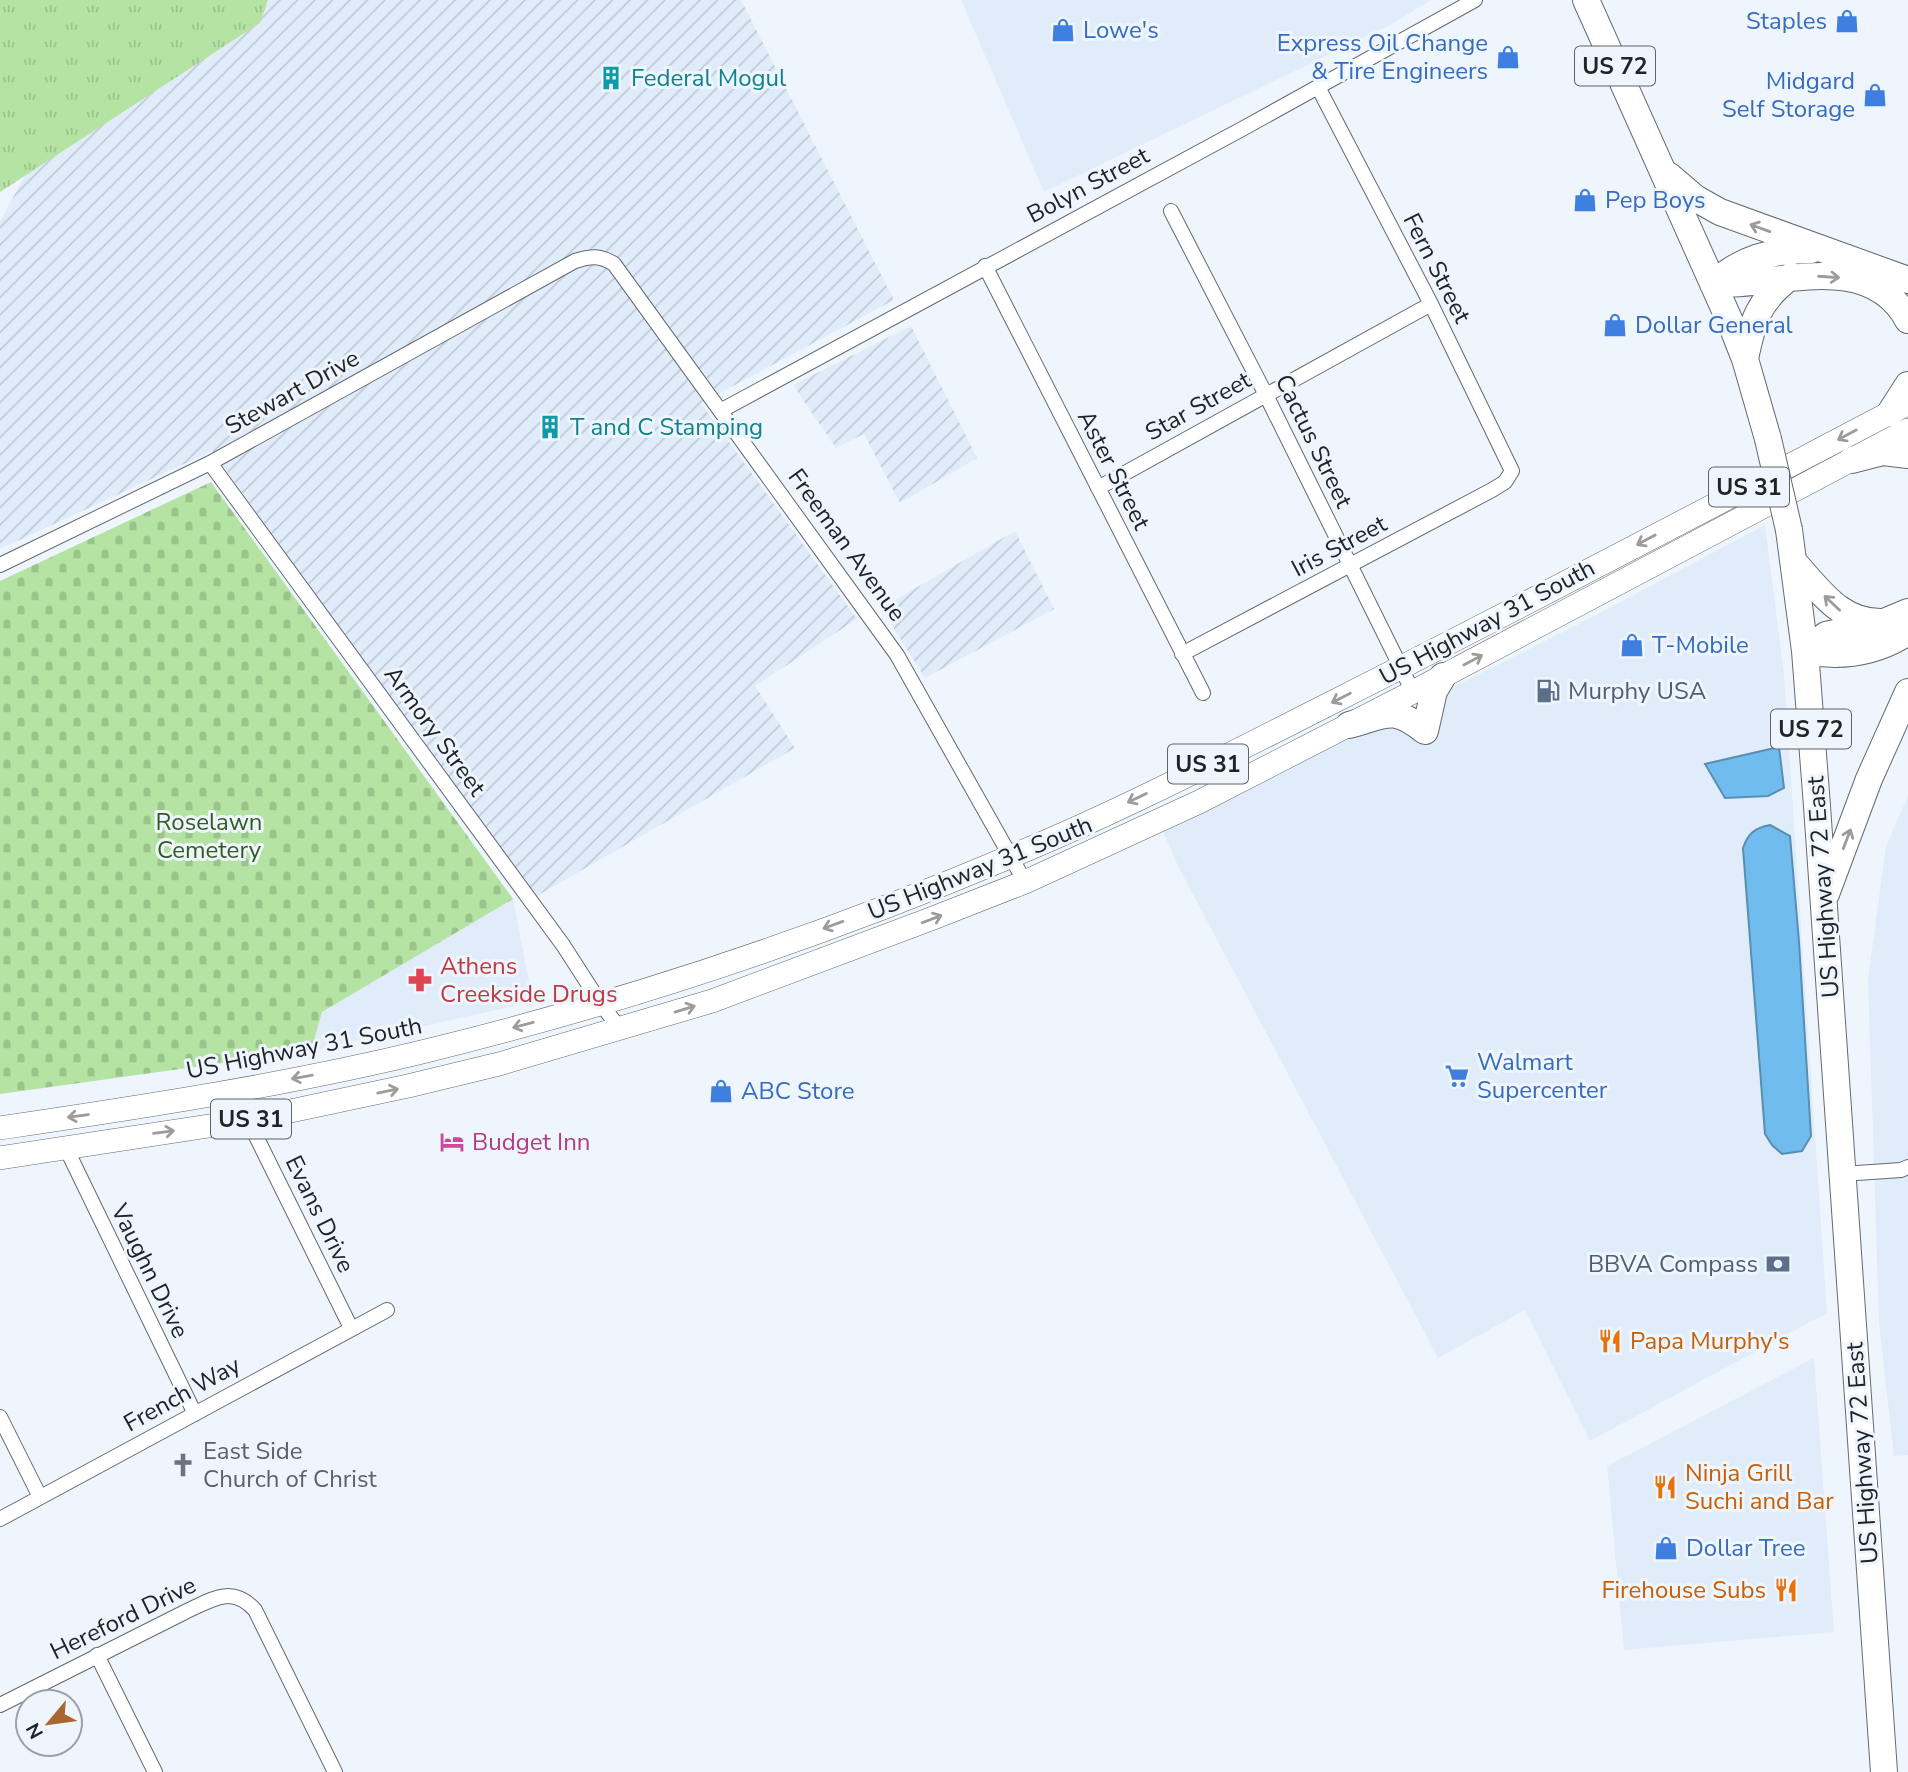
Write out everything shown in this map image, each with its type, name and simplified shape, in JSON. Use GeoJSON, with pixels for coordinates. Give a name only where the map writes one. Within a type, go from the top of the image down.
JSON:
{"type":"FeatureCollection","features":[{"type":"Feature","properties":{"kind":"highway","name":"US Highway 72 East"},"geometry":{"type":"LineString","coordinates":[[1586,0],[1745,359],[1768,439],[1789,530],[1805,651],[1884,1772]]}},
{"type":"Feature","properties":{"kind":"highway"},"geometry":{"type":"LineString","coordinates":[[1662,170],[1684,190],[1713,209],[1908,280]]}},
{"type":"Feature","properties":{"kind":"highway"},"geometry":{"type":"LineString","coordinates":[[1713,284],[1730,268],[1755,258],[1795,250],[1824,251]]}},
{"type":"Feature","properties":{"kind":"highway"},"geometry":{"type":"LineString","coordinates":[[1713,284],[1738,285],[1791,276],[1826,276],[1865,283],[1892,299],[1908,320]]}},
{"type":"Feature","properties":{"kind":"highway"},"geometry":{"type":"LineString","coordinates":[[1745,359],[1752,326],[1760,308],[1771,293],[1791,276]]}},
{"type":"Feature","properties":{"kind":"highway"},"geometry":{"type":"LineString","coordinates":[[1902,415],[1908,385]]}},
{"type":"Feature","properties":{"kind":"highway"},"geometry":{"type":"LineString","coordinates":[[1852,460],[1883,452],[1908,455]]}},
{"type":"Feature","properties":{"kind":"highway"},"geometry":{"type":"LineString","coordinates":[[1793,561],[1837,609],[1855,619],[1900,622]]}},
{"type":"Feature","properties":{"kind":"highway"},"geometry":{"type":"LineString","coordinates":[[1805,651],[1825,654],[1856,653],[1882,646],[1900,622]]}},
{"type":"Feature","properties":{"kind":"highway"},"geometry":{"type":"LineString","coordinates":[[1349,725],[1390,714],[1400,714],[1424,731],[1434,691],[1443,676]]}},
{"type":"Feature","properties":{"kind":"highway"},"geometry":{"type":"LineString","coordinates":[[1823,902],[1869,779],[1908,692]]}},
{"type":"Feature","properties":{"kind":"main road","name":"US Highway 31 South"},"geometry":{"type":"LineString","coordinates":[[0,1158],[248,1120],[421,1083],[712,1001],[928,920],[1025,881],[1199,802],[1413,692],[1852,460],[1902,415]]}},
{"type":"Feature","properties":{"kind":"main road","name":"US Highway 31 South"},"geometry":{"type":"LineString","coordinates":[[0,1128],[116,1111],[321,1074],[428,1051],[601,1004],[698,974],[852,919],[1011,857],[1246,746],[1902,415]]}},
{"type":"Feature","properties":{"kind":"street","name":"Bolyn Street"},"geometry":{"type":"LineString","coordinates":[[722,410],[1475,0]]}},
{"type":"Feature","properties":{"kind":"street","name":"Fern Street"},"geometry":{"type":"LineString","coordinates":[[1318,87],[1430,304],[1512,471]]}},
{"type":"Feature","properties":{"kind":"street","name":"Cactus Street"},"geometry":{"type":"LineString","coordinates":[[1171,211],[1266,395],[1413,692]]}},
{"type":"Feature","properties":{"kind":"street","name":"Freeman Avenue"},"geometry":{"type":"LineString","coordinates":[[602,257],[614,264],[897,655],[1025,881]]}},
{"type":"Feature","properties":{"kind":"street","name":"Stewart Drive"},"geometry":{"type":"LineString","coordinates":[[0,565],[210,463],[575,261],[602,257]]}},
{"type":"Feature","properties":{"kind":"street","name":"Aster Street"},"geometry":{"type":"LineString","coordinates":[[985,266],[1203,693]]}},
{"type":"Feature","properties":{"kind":"street","name":"Star Street"},"geometry":{"type":"LineString","coordinates":[[1098,488],[1430,304]]}},
{"type":"Feature","properties":{"kind":"street","name":"Armory Street"},"geometry":{"type":"LineString","coordinates":[[210,463],[563,945],[620,1029]]}},
{"type":"Feature","properties":{"kind":"street","name":"Iris Street"},"geometry":{"type":"LineString","coordinates":[[1182,654],[1492,490],[1505,482],[1512,471]]}},
{"type":"Feature","properties":{"kind":"street","name":"Evans Drive"},"geometry":{"type":"LineString","coordinates":[[248,1120],[351,1328]]}},
{"type":"Feature","properties":{"kind":"street","name":"Vaughn Drive"},"geometry":{"type":"LineString","coordinates":[[66,1148],[195,1414]]}},
{"type":"Feature","properties":{"kind":"street"},"geometry":{"type":"LineString","coordinates":[[1842,1174],[1900,1170],[1908,1167]]}},
{"type":"Feature","properties":{"kind":"street","name":"French Way"},"geometry":{"type":"LineString","coordinates":[[0,1519],[387,1310]]}},
{"type":"Feature","properties":{"kind":"street"},"geometry":{"type":"LineString","coordinates":[[0,1417],[40,1497]]}},
{"type":"Feature","properties":{"kind":"street","name":"Hereford Drive"},"geometry":{"type":"LineString","coordinates":[[0,1705],[216,1598],[232,1595],[246,1600],[255,1610],[335,1772]]}},
{"type":"Feature","properties":{"kind":"street"},"geometry":{"type":"LineString","coordinates":[[97,1655],[155,1772]]}},
{"type":"Feature","properties":{"kind":"shaded area"},"geometry":{"type":"Polygon","coordinates":[[[269,0],[741,0],[894,300],[701,403],[857,619],[755,686],[795,748],[535,897],[212,451],[0,549],[0,222],[26,173],[259,23],[269,0]]]}},
{"type":"Feature","properties":{"kind":"shaded area"},"geometry":{"type":"Polygon","coordinates":[[[961,0],[1431,0],[1390,25],[1044,192],[961,0]]]}},
{"type":"Feature","properties":{"kind":"shaded area"},"geometry":{"type":"Polygon","coordinates":[[[911,326],[977,458],[900,503],[864,434],[836,448],[793,385],[911,326]]]}},
{"type":"Feature","properties":{"kind":"shaded area"},"geometry":{"type":"Polygon","coordinates":[[[1765,525],[1784,674],[1827,1313],[1590,1441],[1525,1310],[1438,1358],[1178,866],[1163,832],[1575,626],[1765,525]]]}},
{"type":"Feature","properties":{"kind":"shaded area"},"geometry":{"type":"Polygon","coordinates":[[[1015,531],[1054,609],[925,678],[881,608],[1015,531]]]}},
{"type":"Feature","properties":{"kind":"shaded area"},"geometry":{"type":"Polygon","coordinates":[[[1908,796],[1908,1455],[1894,1456],[1879,1323],[1868,979],[1886,846],[1908,796]]]}},
{"type":"Feature","properties":{"kind":"shaded area"},"geometry":{"type":"Polygon","coordinates":[[[513,899],[533,1002],[311,1051],[322,1012],[513,899]]]}},
{"type":"Feature","properties":{"kind":"shaded area"},"geometry":{"type":"Polygon","coordinates":[[[1814,1358],[1834,1632],[1624,1650],[1607,1466],[1814,1358]]]}},
{"type":"Feature","properties":{"kind":"green space"},"geometry":{"type":"Polygon","coordinates":[[[0,0],[268,0],[260,23],[0,192],[0,0]]]}},
{"type":"Feature","properties":{"kind":"green space","name":"Roselawn Cemetery"},"geometry":{"type":"Polygon","coordinates":[[[211,482],[513,899],[322,1012],[311,1051],[0,1094],[0,581],[211,482]]]}},
{"type":"Feature","properties":{"kind":"water"},"geometry":{"type":"Polygon","coordinates":[[[1779,747],[1784,788],[1768,796],[1725,798],[1705,764],[1779,747]]]}},
{"type":"Feature","properties":{"kind":"water"},"geometry":{"type":"Polygon","coordinates":[[[1770,825],[1790,836],[1811,1136],[1802,1151],[1782,1154],[1765,1134],[1743,848],[1753,832],[1770,825]]]}},
{"type":"Feature","properties":{"kind":"place","name":"Staples"},"geometry":{"type":"Point","coordinates":[1847,21]}},
{"type":"Feature","properties":{"kind":"place","name":"Lowe's"},"geometry":{"type":"Point","coordinates":[1063,30]}},
{"type":"Feature","properties":{"kind":"place","name":"Express Oil Change & Tire Engineers"},"geometry":{"type":"Point","coordinates":[1508,57]}},
{"type":"Feature","properties":{"kind":"place","name":"Federal Mogul"},"geometry":{"type":"Point","coordinates":[611,78]}},
{"type":"Feature","properties":{"kind":"place","name":"Midgard Self Storage"},"geometry":{"type":"Point","coordinates":[1875,95]}},
{"type":"Feature","properties":{"kind":"place","name":"Pep Boys"},"geometry":{"type":"Point","coordinates":[1585,200]}},
{"type":"Feature","properties":{"kind":"place","name":"Dollar General"},"geometry":{"type":"Point","coordinates":[1615,325]}},
{"type":"Feature","properties":{"kind":"place","name":"T and C Stamping"},"geometry":{"type":"Point","coordinates":[550,427]}},
{"type":"Feature","properties":{"kind":"place","name":"T-Mobile"},"geometry":{"type":"Point","coordinates":[1632,645]}},
{"type":"Feature","properties":{"kind":"place","name":"Murphy USA"},"geometry":{"type":"Point","coordinates":[1548,691]}},
{"type":"Feature","properties":{"kind":"place","name":"Athens Creekside Drugs"},"geometry":{"type":"Point","coordinates":[420,980]}},
{"type":"Feature","properties":{"kind":"place","name":"Walmart Supercenter"},"geometry":{"type":"Point","coordinates":[1457,1076]}},
{"type":"Feature","properties":{"kind":"place","name":"ABC Store"},"geometry":{"type":"Point","coordinates":[721,1091]}},
{"type":"Feature","properties":{"kind":"place","name":"Budget Inn"},"geometry":{"type":"Point","coordinates":[452,1142]}},
{"type":"Feature","properties":{"kind":"place","name":"BBVA Compass"},"geometry":{"type":"Point","coordinates":[1778,1264]}},
{"type":"Feature","properties":{"kind":"place","name":"Papa Murphy's"},"geometry":{"type":"Point","coordinates":[1610,1341]}},
{"type":"Feature","properties":{"kind":"place","name":"East Side Church of Christ"},"geometry":{"type":"Point","coordinates":[183,1465]}},
{"type":"Feature","properties":{"kind":"place","name":"Ninja Grill Suchi and Bar"},"geometry":{"type":"Point","coordinates":[1665,1487]}},
{"type":"Feature","properties":{"kind":"place","name":"Dollar Tree"},"geometry":{"type":"Point","coordinates":[1666,1548]}},
{"type":"Feature","properties":{"kind":"place","name":"Firehouse Subs"},"geometry":{"type":"Point","coordinates":[1786,1590]}}]}
